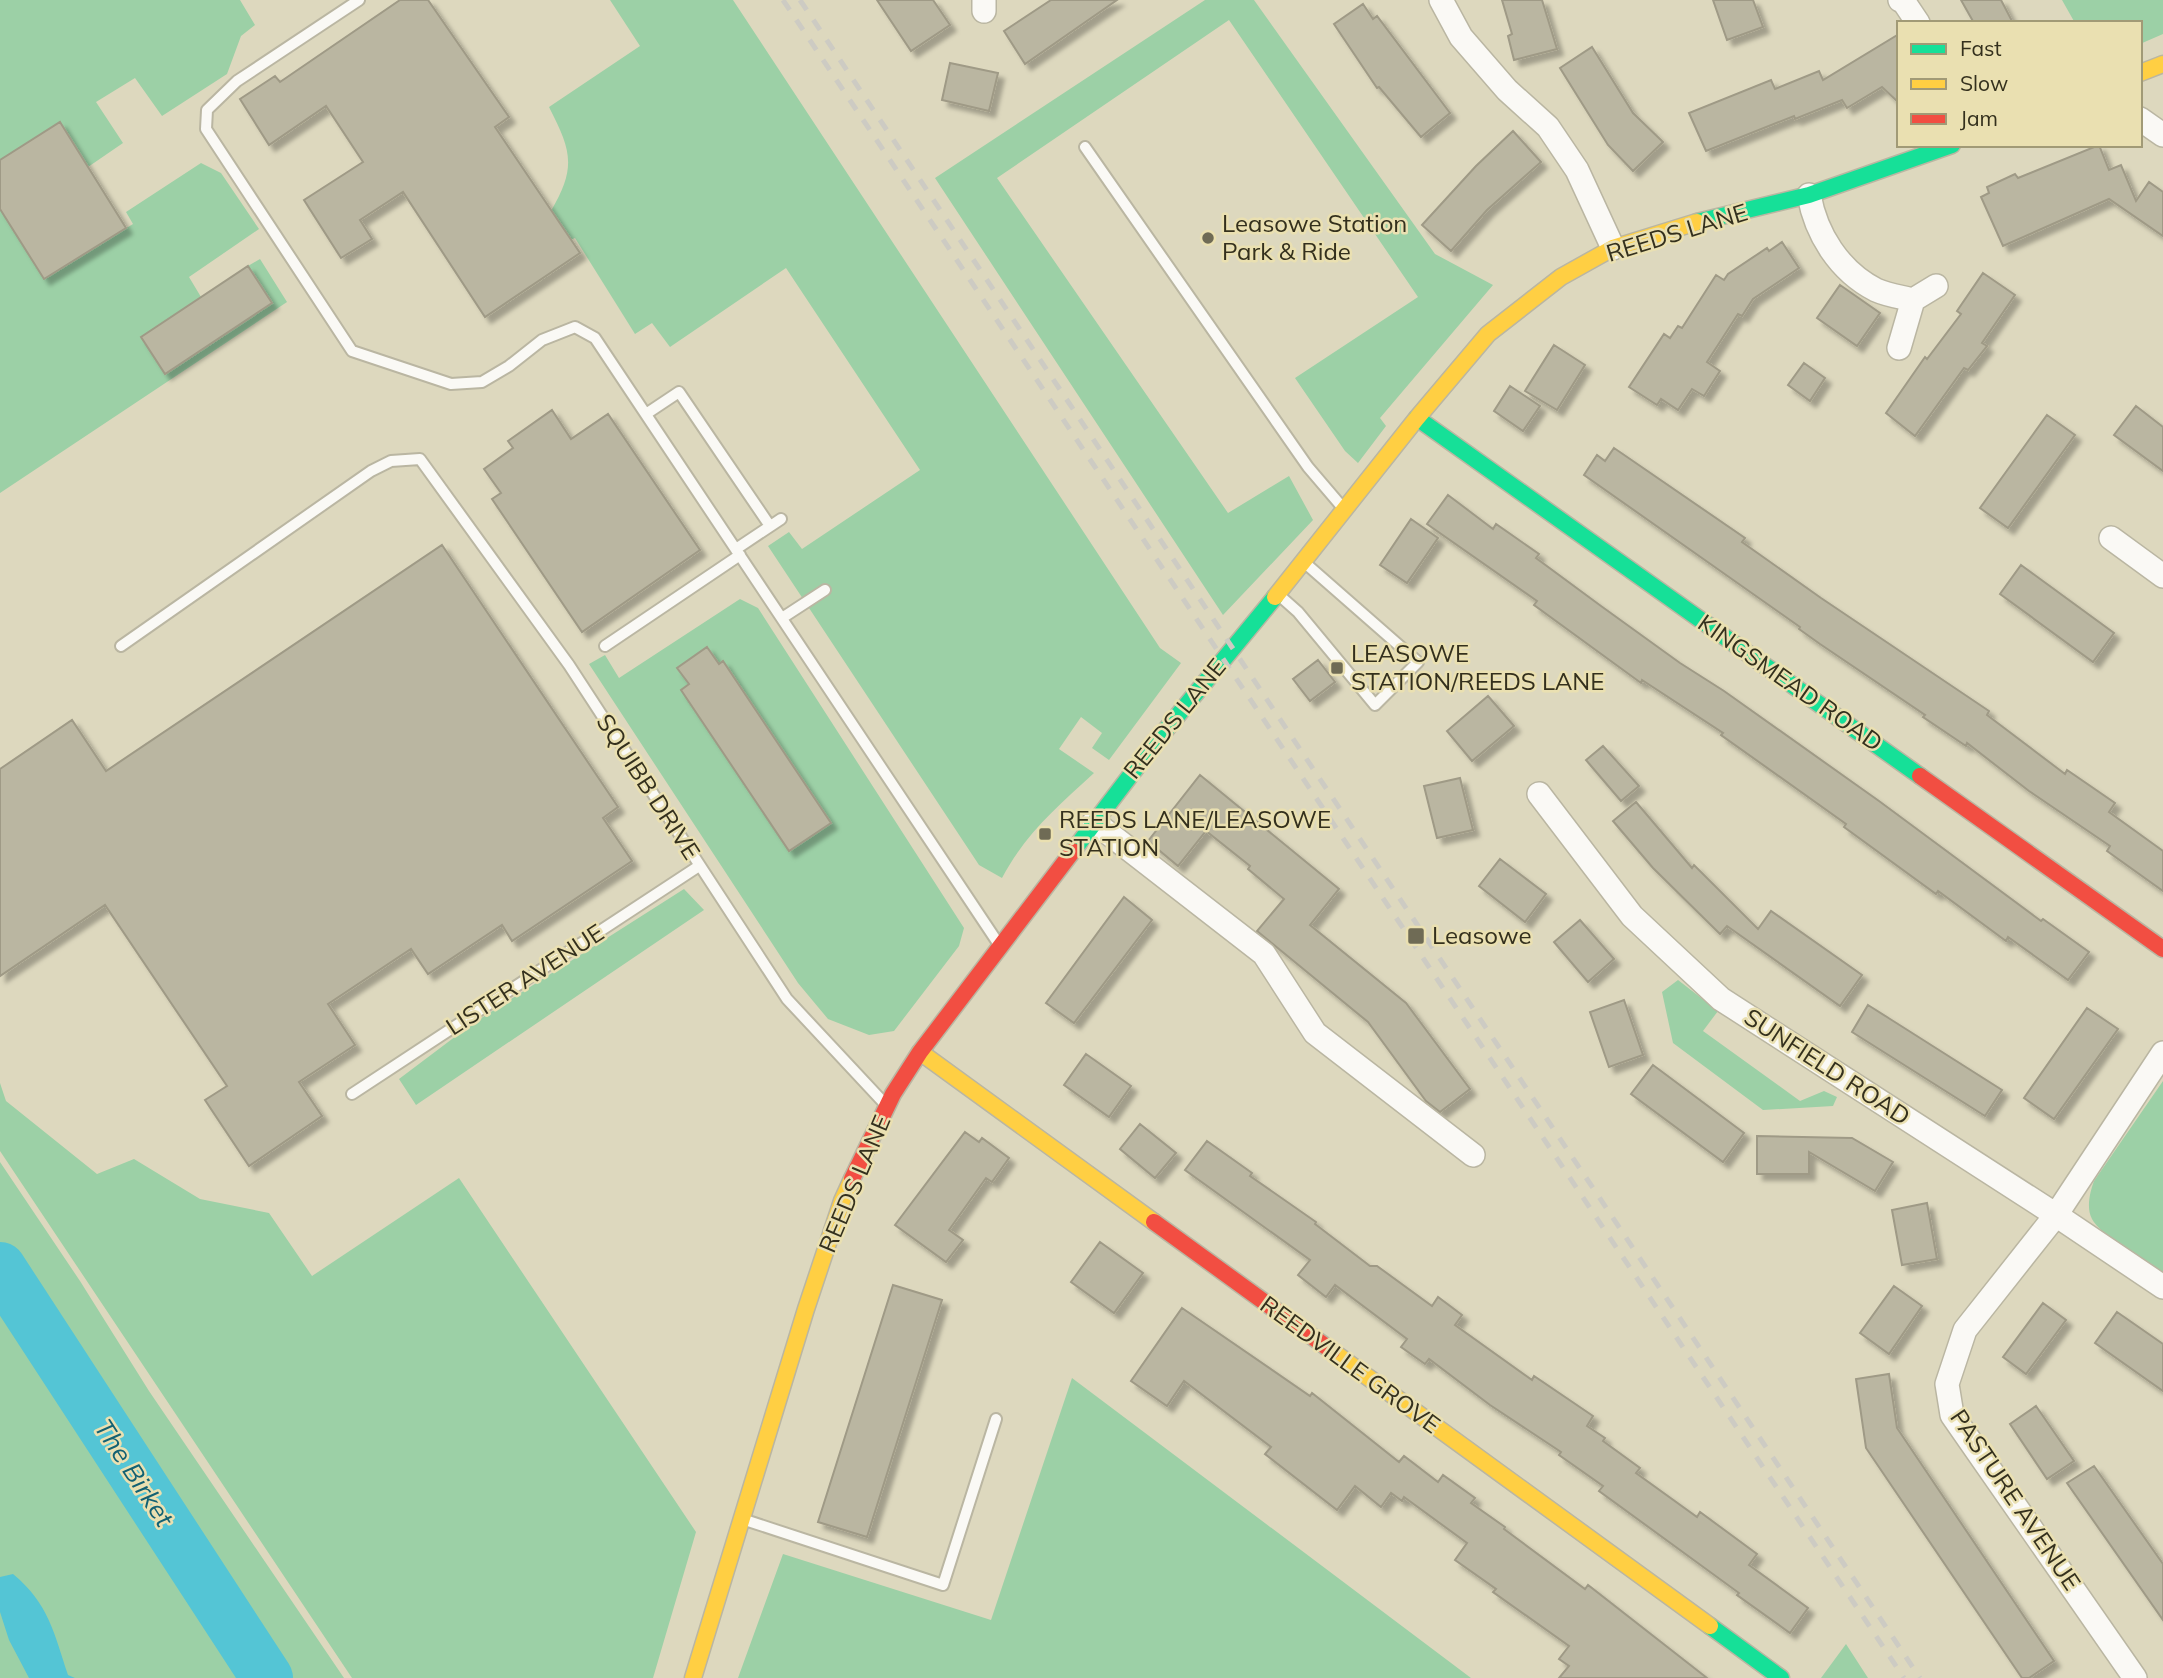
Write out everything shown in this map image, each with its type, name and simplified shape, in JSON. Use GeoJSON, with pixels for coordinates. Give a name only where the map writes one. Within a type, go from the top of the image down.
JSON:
{"type":"FeatureCollection","features":[{"type":"Feature","properties":{"kind":"street"},"geometry":{"type":"LineString","coordinates":[[1441,0],[1461,37],[1507,90],[1548,127],[1577,170],[1613,248]]}},
{"type":"Feature","properties":{"kind":"street"},"geometry":{"type":"LineString","coordinates":[[1900,0],[1917,21]]}},
{"type":"Feature","properties":{"kind":"street"},"geometry":{"type":"LineString","coordinates":[[2142,72],[2163,64]]}},
{"type":"Feature","properties":{"kind":"street"},"geometry":{"type":"LineString","coordinates":[[2142,120],[2163,135]]}},
{"type":"Feature","properties":{"kind":"street","name":"REEDS LANE"},"geometry":{"type":"LineString","coordinates":[[693,1678],[806,1309],[842,1201],[887,1106],[920,1052],[1094,822],[1417,418],[1488,334],[1561,277],[1613,248],[1711,219],[1809,195],[1946,147]]}},
{"type":"Feature","properties":{"kind":"street"},"geometry":{"type":"LineString","coordinates":[[1809,195],[1819,230],[1846,268],[1877,290],[1913,300]]}},
{"type":"Feature","properties":{"kind":"street"},"geometry":{"type":"LineString","coordinates":[[1899,348],[1913,300],[1936,286]]}},
{"type":"Feature","properties":{"kind":"street","name":"KINGSMEAD ROAD"},"geometry":{"type":"LineString","coordinates":[[1417,418],[2163,949]]}},
{"type":"Feature","properties":{"kind":"street"},"geometry":{"type":"LineString","coordinates":[[2111,538],[2163,576]]}},
{"type":"Feature","properties":{"kind":"street","name":"SUNFIELD ROAD"},"geometry":{"type":"LineString","coordinates":[[1539,794],[1632,916],[1721,999],[2056,1214],[2163,1287]]}},
{"type":"Feature","properties":{"kind":"street"},"geometry":{"type":"LineString","coordinates":[[1094,822],[1264,954],[1315,1033],[1473,1155]]}},
{"type":"Feature","properties":{"kind":"street","name":"REEDVILLE GROVE"},"geometry":{"type":"LineString","coordinates":[[920,1052],[1781,1678]]}},
{"type":"Feature","properties":{"kind":"street","name":"PASTURE AVENUE"},"geometry":{"type":"LineString","coordinates":[[2135,1678],[1952,1415],[1947,1384],[1965,1330],[2056,1214],[2163,1053]]}},
{"type":"Feature","properties":{"kind":"lane"},"geometry":{"type":"LineString","coordinates":[[359,0],[237,81],[207,110],[206,129],[352,351],[451,384],[482,382],[509,366],[542,340],[575,327],[595,338],[1000,946]]}},
{"type":"Feature","properties":{"kind":"lane"},"geometry":{"type":"LineString","coordinates":[[1086,147],[1308,467],[1345,510]]}},
{"type":"Feature","properties":{"kind":"lane"},"geometry":{"type":"LineString","coordinates":[[646,414],[679,392],[770,526]]}},
{"type":"Feature","properties":{"kind":"lane","name":"SQUIBB DRIVE"},"geometry":{"type":"LineString","coordinates":[[121,646],[371,471],[391,461],[420,459],[569,664],[787,999],[887,1106]]}},
{"type":"Feature","properties":{"kind":"lane"},"geometry":{"type":"LineString","coordinates":[[606,646],[780,519]]}},
{"type":"Feature","properties":{"kind":"lane"},"geometry":{"type":"LineString","coordinates":[[1278,594],[1298,612],[1375,705],[1418,662],[1304,562]]}},
{"type":"Feature","properties":{"kind":"lane"},"geometry":{"type":"LineString","coordinates":[[782,618],[825,590]]}},
{"type":"Feature","properties":{"kind":"lane","name":"LISTER AVENUE"},"geometry":{"type":"LineString","coordinates":[[352,1094],[699,866]]}},
{"type":"Feature","properties":{"kind":"lane"},"geometry":{"type":"LineString","coordinates":[[743,1519],[943,1585],[996,1419]]}},
{"type":"Feature","properties":{"kind":"green space"},"geometry":{"type":"Polygon","coordinates":[[[0,0],[240,0],[255,25],[241,36],[227,74],[162,116],[135,78],[96,102],[123,143],[88,167],[60,123],[0,160],[0,0]]]}},
{"type":"Feature","properties":{"kind":"green space"},"geometry":{"type":"Polygon","coordinates":[[[610,0],[733,0],[1160,648],[1181,663],[1109,760],[1092,748],[1102,733],[1081,717],[1059,749],[1094,773],[1032,834],[1002,878],[979,865],[768,546],[789,532],[802,549],[920,470],[786,268],[670,347],[652,323],[635,334],[575,238],[570,240],[551,211],[565,182],[568,159],[562,135],[549,107],[640,46],[610,0]]]}},
{"type":"Feature","properties":{"kind":"green space"},"geometry":{"type":"Polygon","coordinates":[[[1205,0],[1254,0],[1435,254],[1493,285],[1380,418],[1386,426],[1358,463],[1345,451],[1295,378],[1418,297],[1229,20],[997,178],[1228,513],[1289,476],[1313,520],[1223,615],[935,178],[1205,0]]]}},
{"type":"Feature","properties":{"kind":"green space"},"geometry":{"type":"Polygon","coordinates":[[[2062,0],[2163,0],[2163,34],[2142,43],[2142,21],[2074,21],[2062,0]]]}},
{"type":"Feature","properties":{"kind":"green space"},"geometry":{"type":"Polygon","coordinates":[[[201,163],[221,173],[259,229],[189,277],[201,297],[272,303],[248,266],[260,259],[287,302],[0,493],[0,209],[44,279],[133,224],[126,212],[201,163]]]}},
{"type":"Feature","properties":{"kind":"green space"},"geometry":{"type":"Polygon","coordinates":[[[740,599],[758,608],[964,928],[959,946],[894,1031],[869,1035],[828,1019],[798,983],[589,664],[605,655],[619,678],[740,599]],[[708,647],[678,667],[685,679],[715,659],[708,647]],[[723,662],[681,690],[789,851],[723,662]]]}},
{"type":"Feature","properties":{"kind":"green space"},"geometry":{"type":"Polygon","coordinates":[[[684,889],[704,910],[416,1105],[399,1079],[472,1024],[684,889]]]}},
{"type":"Feature","properties":{"kind":"green space"},"geometry":{"type":"Polygon","coordinates":[[[1678,980],[1718,1011],[1703,1031],[1800,1101],[1824,1091],[1837,1097],[1833,1106],[1763,1110],[1673,1043],[1662,992],[1678,980]]]}},
{"type":"Feature","properties":{"kind":"green space"},"geometry":{"type":"Polygon","coordinates":[[[2163,1081],[2163,1273],[2104,1233],[2092,1219],[2089,1205],[2094,1181],[2163,1081]]]}},
{"type":"Feature","properties":{"kind":"green space"},"geometry":{"type":"Polygon","coordinates":[[[0,1083],[6,1101],[97,1174],[134,1159],[200,1199],[269,1213],[312,1276],[459,1178],[696,1532],[653,1678],[352,1678],[0,1151],[0,1083]]]}},
{"type":"Feature","properties":{"kind":"green space"},"geometry":{"type":"Polygon","coordinates":[[[0,1162],[80,1281],[149,1391],[344,1678],[0,1678],[0,1162]]]}},
{"type":"Feature","properties":{"kind":"green space"},"geometry":{"type":"Polygon","coordinates":[[[1072,1378],[1471,1678],[738,1678],[783,1554],[991,1620],[1072,1378]]]}},
{"type":"Feature","properties":{"kind":"green space"},"geometry":{"type":"Polygon","coordinates":[[[1846,1644],[1868,1678],[1821,1678],[1846,1644]]]}},
{"type":"Feature","properties":{"kind":"water"},"geometry":{"type":"Polygon","coordinates":[[[13,1574],[43,1608],[68,1675],[75,1678],[29,1678],[9,1640],[0,1612],[0,1577],[13,1574]]]}},
{"type":"Feature","properties":{"kind":"building"},"geometry":{"type":"Polygon","coordinates":[[[400,0],[428,0],[509,117],[495,127],[580,253],[485,317],[403,192],[360,220],[372,239],[341,258],[304,200],[363,162],[326,106],[269,145],[240,99],[275,76],[280,82],[400,0]]]}},
{"type":"Feature","properties":{"kind":"building"},"geometry":{"type":"Polygon","coordinates":[[[877,0],[933,0],[950,25],[911,51],[877,0]]]}},
{"type":"Feature","properties":{"kind":"building"},"geometry":{"type":"Polygon","coordinates":[[[1051,0],[1117,0],[1025,64],[1004,31],[1051,0]]]}},
{"type":"Feature","properties":{"kind":"building"},"geometry":{"type":"Polygon","coordinates":[[[1502,0],[1542,0],[1557,49],[1514,60],[1508,36],[1512,34],[1502,0]]]}},
{"type":"Feature","properties":{"kind":"building"},"geometry":{"type":"Polygon","coordinates":[[[1713,0],[1753,0],[1763,27],[1727,40],[1713,0]]]}},
{"type":"Feature","properties":{"kind":"building"},"geometry":{"type":"Polygon","coordinates":[[[1961,0],[2001,0],[2012,21],[1973,21],[1961,0]]]}},
{"type":"Feature","properties":{"kind":"building"},"geometry":{"type":"Polygon","coordinates":[[[1363,4],[1373,19],[1377,16],[1450,113],[1421,137],[1379,87],[1377,88],[1334,24],[1363,4]]]}},
{"type":"Feature","properties":{"kind":"building"},"geometry":{"type":"Polygon","coordinates":[[[1897,35],[1897,101],[1882,87],[1847,108],[1842,100],[1706,151],[1689,113],[1771,80],[1775,89],[1819,71],[1823,80],[1897,35]]]}},
{"type":"Feature","properties":{"kind":"building"},"geometry":{"type":"Polygon","coordinates":[[[1592,47],[1633,113],[1663,142],[1633,171],[1608,145],[1560,68],[1592,47]]]}},
{"type":"Feature","properties":{"kind":"building"},"geometry":{"type":"Polygon","coordinates":[[[950,63],[998,73],[989,111],[942,100],[950,63]]]}},
{"type":"Feature","properties":{"kind":"building"},"geometry":{"type":"Polygon","coordinates":[[[60,122],[126,228],[44,279],[0,209],[0,160],[60,122]]]}},
{"type":"Feature","properties":{"kind":"building"},"geometry":{"type":"Polygon","coordinates":[[[1513,131],[1541,162],[1487,210],[1451,251],[1422,225],[1476,166],[1513,131]]]}},
{"type":"Feature","properties":{"kind":"building"},"geometry":{"type":"Polygon","coordinates":[[[2100,147],[2109,170],[2121,165],[2136,201],[2149,182],[2163,192],[2163,236],[2109,199],[2003,246],[1981,197],[1989,193],[1987,187],[2015,174],[2018,178],[2100,147]]]}},
{"type":"Feature","properties":{"kind":"building"},"geometry":{"type":"Polygon","coordinates":[[[1782,242],[1799,268],[1753,299],[1742,316],[1738,314],[1707,362],[1720,371],[1704,396],[1692,389],[1678,410],[1661,399],[1657,405],[1629,387],[1664,334],[1670,338],[1678,326],[1682,328],[1716,275],[1724,280],[1728,274],[1767,248],[1769,251],[1782,242]]]}},
{"type":"Feature","properties":{"kind":"building"},"geometry":{"type":"Polygon","coordinates":[[[248,266],[272,303],[165,374],[141,337],[248,266]]]}},
{"type":"Feature","properties":{"kind":"building"},"geometry":{"type":"Polygon","coordinates":[[[1983,273],[2015,295],[1982,343],[1987,346],[1968,370],[1964,368],[1915,436],[1886,413],[1925,357],[1927,359],[1961,314],[1957,311],[1983,273]]]}},
{"type":"Feature","properties":{"kind":"building"},"geometry":{"type":"Polygon","coordinates":[[[1840,285],[1880,313],[1857,346],[1817,318],[1840,285]]]}},
{"type":"Feature","properties":{"kind":"building"},"geometry":{"type":"Polygon","coordinates":[[[1554,345],[1585,365],[1557,410],[1525,391],[1554,345]]]}},
{"type":"Feature","properties":{"kind":"building"},"geometry":{"type":"Polygon","coordinates":[[[1804,363],[1825,378],[1810,401],[1788,385],[1804,363]]]}},
{"type":"Feature","properties":{"kind":"building"},"geometry":{"type":"Polygon","coordinates":[[[1510,386],[1540,406],[1523,431],[1494,411],[1510,386]]]}},
{"type":"Feature","properties":{"kind":"building"},"geometry":{"type":"Polygon","coordinates":[[[2136,406],[2163,427],[2163,471],[2114,435],[2136,406]]]}},
{"type":"Feature","properties":{"kind":"building"},"geometry":{"type":"Polygon","coordinates":[[[552,410],[571,439],[608,414],[700,550],[582,632],[492,499],[501,493],[484,469],[513,448],[508,441],[552,410]]]}},
{"type":"Feature","properties":{"kind":"building"},"geometry":{"type":"Polygon","coordinates":[[[2047,415],[2075,435],[2008,528],[1980,508],[2047,415]]]}},
{"type":"Feature","properties":{"kind":"building"},"geometry":{"type":"Polygon","coordinates":[[[1614,448],[1745,538],[1742,542],[1821,598],[1989,711],[1987,715],[2065,774],[2067,770],[2115,803],[2109,812],[2163,851],[2163,891],[2107,851],[2110,846],[2029,791],[1967,743],[1966,746],[1923,717],[1925,715],[1820,644],[1799,629],[1800,627],[1584,475],[1597,455],[1605,461],[1614,448]]]}},
{"type":"Feature","properties":{"kind":"building"},"geometry":{"type":"Polygon","coordinates":[[[1448,495],[1493,529],[1496,524],[1539,554],[1536,558],[1601,606],[1879,801],[2041,921],[2043,919],[2089,952],[2068,980],[2008,937],[2006,941],[1938,891],[1936,894],[1844,827],[1846,824],[1721,735],[1723,733],[1642,680],[1641,683],[1534,605],[1537,601],[1427,524],[1448,495]]]}},
{"type":"Feature","properties":{"kind":"building"},"geometry":{"type":"Polygon","coordinates":[[[1411,519],[1438,538],[1407,583],[1380,565],[1411,519]]]}},
{"type":"Feature","properties":{"kind":"building"},"geometry":{"type":"Polygon","coordinates":[[[442,545],[618,807],[603,818],[632,861],[512,941],[502,925],[428,974],[411,949],[328,1004],[355,1045],[299,1082],[322,1116],[249,1166],[205,1100],[227,1086],[105,905],[0,976],[0,769],[72,720],[106,771],[442,545]]]}},
{"type":"Feature","properties":{"kind":"building"},"geometry":{"type":"Polygon","coordinates":[[[2021,565],[2114,633],[2093,662],[2000,594],[2021,565]]]}},
{"type":"Feature","properties":{"kind":"building"},"geometry":{"type":"Polygon","coordinates":[[[707,647],[719,664],[723,661],[831,823],[789,851],[681,690],[689,684],[677,668],[707,647]]]}},
{"type":"Feature","properties":{"kind":"building"},"geometry":{"type":"Polygon","coordinates":[[[1318,660],[1335,682],[1310,701],[1293,679],[1318,660]]]}},
{"type":"Feature","properties":{"kind":"building"},"geometry":{"type":"Polygon","coordinates":[[[1488,696],[1514,726],[1472,761],[1447,731],[1488,696]]]}},
{"type":"Feature","properties":{"kind":"building"},"geometry":{"type":"Polygon","coordinates":[[[1603,746],[1639,786],[1621,801],[1586,760],[1603,746]]]}},
{"type":"Feature","properties":{"kind":"building"},"geometry":{"type":"Polygon","coordinates":[[[1200,775],[1339,889],[1310,925],[1406,1003],[1470,1089],[1440,1112],[1426,1101],[1368,1022],[1257,931],[1284,899],[1248,869],[1250,866],[1206,831],[1178,866],[1148,841],[1200,775]]]}},
{"type":"Feature","properties":{"kind":"building"},"geometry":{"type":"Polygon","coordinates":[[[1460,778],[1473,830],[1437,838],[1424,786],[1460,778]]]}},
{"type":"Feature","properties":{"kind":"building"},"geometry":{"type":"Polygon","coordinates":[[[1636,802],[1692,868],[1694,865],[1758,929],[1771,911],[1862,975],[1840,1006],[1727,926],[1720,934],[1653,868],[1613,821],[1636,802]]]}},
{"type":"Feature","properties":{"kind":"building"},"geometry":{"type":"Polygon","coordinates":[[[1500,859],[1546,894],[1525,922],[1479,886],[1500,859]]]}},
{"type":"Feature","properties":{"kind":"building"},"geometry":{"type":"Polygon","coordinates":[[[1124,897],[1152,920],[1074,1023],[1046,1003],[1124,897]]]}},
{"type":"Feature","properties":{"kind":"building"},"geometry":{"type":"Polygon","coordinates":[[[1580,920],[1614,959],[1588,982],[1554,942],[1580,920]]]}},
{"type":"Feature","properties":{"kind":"building"},"geometry":{"type":"Polygon","coordinates":[[[1624,1000],[1643,1055],[1609,1067],[1590,1012],[1624,1000]]]}},
{"type":"Feature","properties":{"kind":"building"},"geometry":{"type":"Polygon","coordinates":[[[1868,1005],[2002,1090],[1985,1116],[1852,1032],[1868,1005]]]}},
{"type":"Feature","properties":{"kind":"building"},"geometry":{"type":"Polygon","coordinates":[[[2087,1008],[2118,1029],[2054,1119],[2024,1098],[2087,1008]]]}},
{"type":"Feature","properties":{"kind":"building"},"geometry":{"type":"Polygon","coordinates":[[[1086,1054],[1131,1086],[1109,1117],[1064,1085],[1086,1054]]]}},
{"type":"Feature","properties":{"kind":"building"},"geometry":{"type":"Polygon","coordinates":[[[1653,1065],[1744,1133],[1723,1162],[1631,1094],[1653,1065]]]}},
{"type":"Feature","properties":{"kind":"building"},"geometry":{"type":"Polygon","coordinates":[[[1140,1124],[1176,1153],[1155,1178],[1120,1149],[1140,1124]]]}},
{"type":"Feature","properties":{"kind":"building"},"geometry":{"type":"Polygon","coordinates":[[[965,1132],[979,1142],[982,1138],[1009,1158],[992,1182],[986,1178],[949,1230],[963,1240],[946,1262],[895,1225],[965,1132]]]}},
{"type":"Feature","properties":{"kind":"building"},"geometry":{"type":"Polygon","coordinates":[[[1757,1136],[1852,1138],[1893,1162],[1875,1191],[1809,1152],[1809,1174],[1757,1174],[1757,1136]]]}},
{"type":"Feature","properties":{"kind":"building"},"geometry":{"type":"Polygon","coordinates":[[[1207,1141],[1370,1266],[1377,1266],[1432,1306],[1438,1297],[1462,1315],[1455,1325],[1532,1380],[1534,1376],[1593,1416],[1587,1426],[1640,1468],[1636,1473],[1697,1517],[1700,1512],[1757,1554],[1749,1565],[1808,1608],[1790,1633],[1599,1491],[1603,1486],[1559,1455],[1561,1452],[1490,1405],[1429,1359],[1425,1364],[1401,1347],[1407,1339],[1335,1285],[1326,1297],[1298,1275],[1310,1260],[1185,1170],[1207,1141]]]}},
{"type":"Feature","properties":{"kind":"building"},"geometry":{"type":"Polygon","coordinates":[[[1927,1203],[1937,1259],[1902,1265],[1892,1210],[1927,1203]]]}},
{"type":"Feature","properties":{"kind":"building"},"geometry":{"type":"Polygon","coordinates":[[[1100,1242],[1143,1273],[1114,1313],[1071,1282],[1100,1242]]]}},
{"type":"Feature","properties":{"kind":"building"},"geometry":{"type":"Polygon","coordinates":[[[893,1285],[942,1300],[867,1537],[818,1522],[893,1285]]]}},
{"type":"Feature","properties":{"kind":"building"},"geometry":{"type":"Polygon","coordinates":[[[1894,1286],[1922,1306],[1889,1354],[1860,1333],[1894,1286]]]}},
{"type":"Feature","properties":{"kind":"building"},"geometry":{"type":"Polygon","coordinates":[[[2043,1303],[2066,1320],[2026,1374],[2003,1357],[2043,1303]]]}},
{"type":"Feature","properties":{"kind":"building"},"geometry":{"type":"Polygon","coordinates":[[[1182,1308],[1310,1396],[1312,1393],[1399,1462],[1404,1456],[1438,1482],[1443,1475],[1475,1498],[1471,1503],[1505,1527],[1504,1529],[1585,1589],[1588,1585],[1707,1678],[1559,1678],[1569,1666],[1559,1659],[1569,1646],[1493,1592],[1496,1589],[1455,1560],[1467,1543],[1404,1497],[1402,1501],[1391,1493],[1381,1507],[1355,1486],[1337,1510],[1265,1454],[1271,1447],[1184,1381],[1167,1406],[1131,1381],[1182,1308]]]}},
{"type":"Feature","properties":{"kind":"building"},"geometry":{"type":"Polygon","coordinates":[[[2117,1312],[2163,1344],[2163,1391],[2095,1343],[2117,1312]]]}},
{"type":"Feature","properties":{"kind":"building"},"geometry":{"type":"Polygon","coordinates":[[[1889,1374],[1897,1428],[2054,1661],[2029,1678],[2022,1678],[1866,1448],[1856,1379],[1889,1374]]]}},
{"type":"Feature","properties":{"kind":"building"},"geometry":{"type":"Polygon","coordinates":[[[2036,1406],[2074,1461],[2047,1479],[2010,1424],[2036,1406]]]}},
{"type":"Feature","properties":{"kind":"building"},"geometry":{"type":"Polygon","coordinates":[[[2094,1466],[2163,1564],[2163,1620],[2067,1483],[2094,1466]]]}},
{"type":"Feature","properties":{"kind":"waterway","name":"The Birket"},"geometry":{"type":"LineString","coordinates":[[0,1268],[267,1678]]}},
{"type":"Feature","properties":{"kind":"railway"},"geometry":{"type":"LineString","coordinates":[[783,0],[1904,1678]]}},
{"type":"Feature","properties":{"kind":"railway"},"geometry":{"type":"LineString","coordinates":[[800,0],[1920,1678]]}},
{"type":"Feature","properties":{"kind":"traffic: fast"},"geometry":{"type":"LineString","coordinates":[[1697,222],[1809,195],[1946,147]]}},
{"type":"Feature","properties":{"kind":"traffic: fast"},"geometry":{"type":"LineString","coordinates":[[1417,418],[1920,776]]}},
{"type":"Feature","properties":{"kind":"traffic: fast"},"geometry":{"type":"LineString","coordinates":[[1073,851],[1155,743],[1275,597]]}},
{"type":"Feature","properties":{"kind":"traffic: fast"},"geometry":{"type":"LineString","coordinates":[[1710,1626],[1781,1678]]}},
{"type":"Feature","properties":{"kind":"traffic: slow"},"geometry":{"type":"LineString","coordinates":[[2142,72],[2163,64]]}},
{"type":"Feature","properties":{"kind":"traffic: slow"},"geometry":{"type":"LineString","coordinates":[[1275,597],[1417,418],[1488,334],[1561,277],[1613,248],[1697,222]]}},
{"type":"Feature","properties":{"kind":"traffic: slow"},"geometry":{"type":"LineString","coordinates":[[920,1052],[1154,1222]]}},
{"type":"Feature","properties":{"kind":"traffic: slow"},"geometry":{"type":"LineString","coordinates":[[693,1678],[806,1309],[852,1179]]}},
{"type":"Feature","properties":{"kind":"traffic: slow"},"geometry":{"type":"LineString","coordinates":[[1332,1351],[1710,1626]]}},
{"type":"Feature","properties":{"kind":"traffic: jam"},"geometry":{"type":"LineString","coordinates":[[1920,776],[2163,949]]}},
{"type":"Feature","properties":{"kind":"traffic: jam"},"geometry":{"type":"LineString","coordinates":[[852,1179],[893,1094],[920,1052],[1073,851]]}},
{"type":"Feature","properties":{"kind":"traffic: jam"},"geometry":{"type":"LineString","coordinates":[[1154,1222],[1332,1351]]}},
{"type":"Feature","properties":{"kind":"place","name":"Leasowe Station Park & Ride"},"geometry":{"type":"Point","coordinates":[1208,238]}},
{"type":"Feature","properties":{"kind":"place","name":"LEASOWE STATION/REEDS LANE"},"geometry":{"type":"Point","coordinates":[1337,668]}},
{"type":"Feature","properties":{"kind":"place","name":"REEDS LANE/LEASOWE STATION"},"geometry":{"type":"Point","coordinates":[1045,834]}},
{"type":"Feature","properties":{"kind":"place","name":"Leasowe"},"geometry":{"type":"Point","coordinates":[1416,936]}}]}
